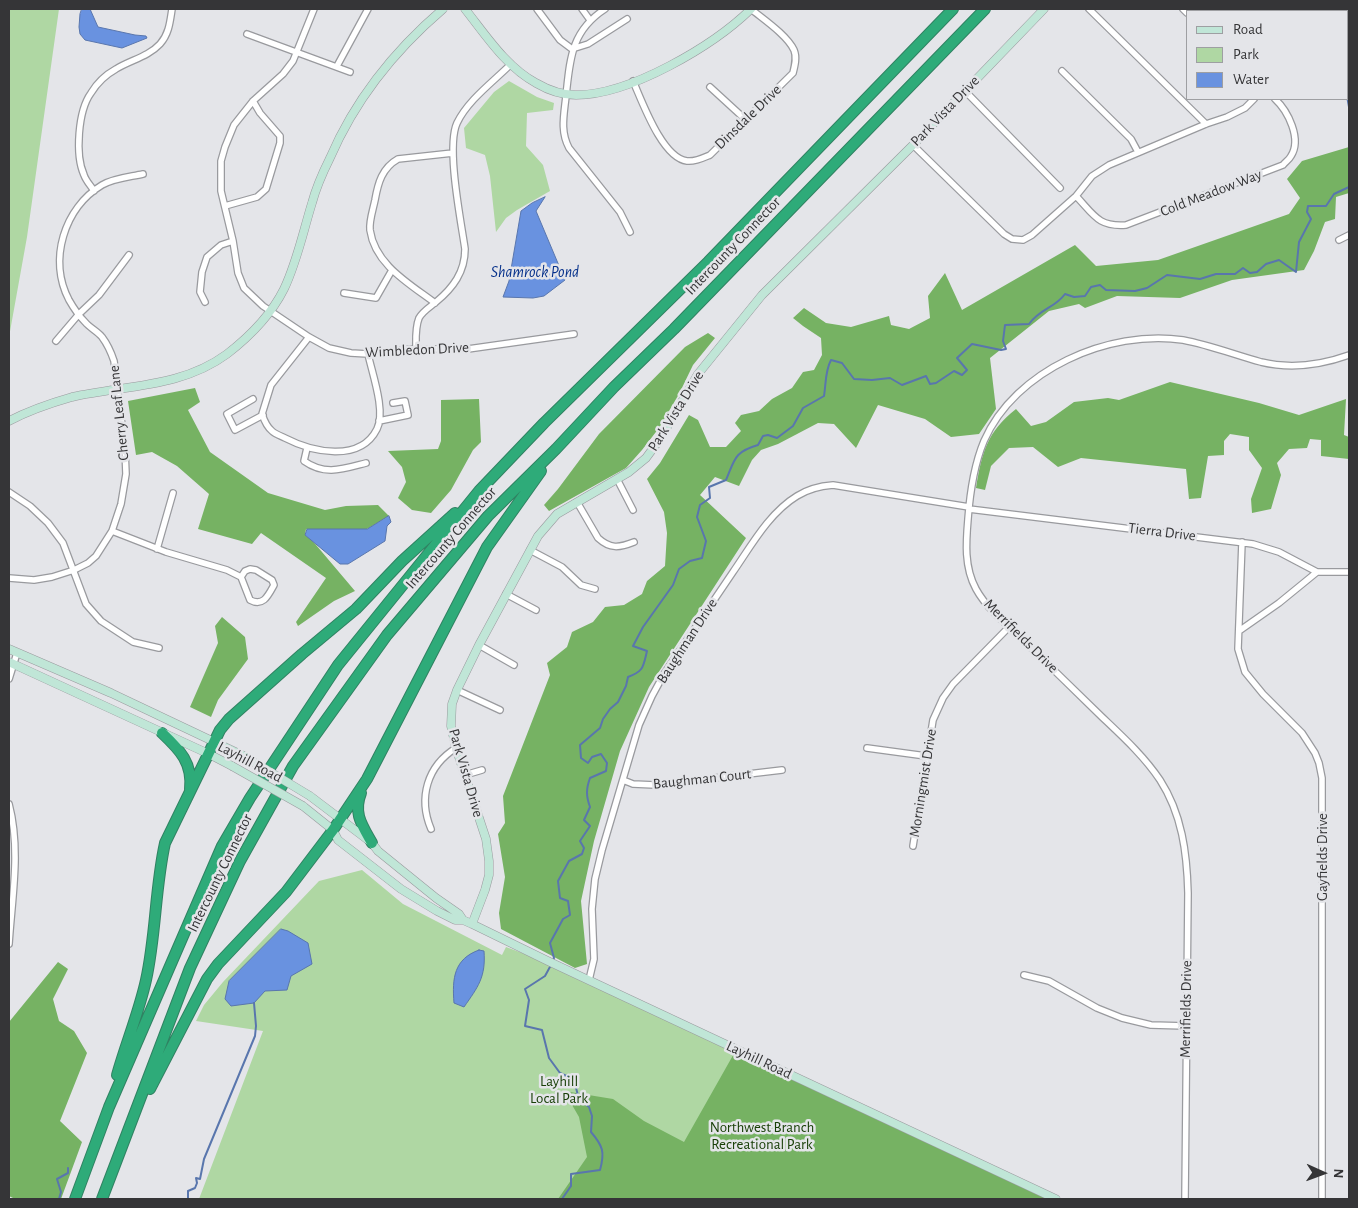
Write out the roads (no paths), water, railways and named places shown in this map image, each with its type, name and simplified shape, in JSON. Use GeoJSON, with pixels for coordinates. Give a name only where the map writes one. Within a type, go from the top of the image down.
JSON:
{"type":"FeatureCollection","features":[{"type":"Feature","properties":{"kind":"highway","name":"Intercounty Connector"},"geometry":{"type":"LineString","coordinates":[[75,1199],[109,1107],[222,846],[250,798],[338,665],[479,491],[544,423],[708,262],[954,9]]}},
{"type":"Feature","properties":{"kind":"highway","name":"Intercounty Connector"},"geometry":{"type":"LineString","coordinates":[[102,1199],[190,968],[240,861],[293,766],[387,635],[488,516],[556,449],[614,387],[687,315],[985,9]]}},
{"type":"Feature","properties":{"kind":"highway"},"geometry":{"type":"LineString","coordinates":[[372,843],[359,819],[357,803],[367,778],[487,547],[556,449]]}},
{"type":"Feature","properties":{"kind":"highway"},"geometry":{"type":"LineString","coordinates":[[109,1107],[121,1061],[146,982],[153,942],[161,862],[165,846],[171,828],[190,796],[220,730],[229,719],[302,654],[356,609],[402,561],[479,491]]}},
{"type":"Feature","properties":{"kind":"highway"},"geometry":{"type":"LineString","coordinates":[[162,733],[178,748],[186,760],[191,781],[190,796]]}},
{"type":"Feature","properties":{"kind":"highway"},"geometry":{"type":"LineString","coordinates":[[129,1130],[207,979],[218,964],[286,892],[333,830],[367,778]]}},
{"type":"Feature","properties":{"kind":"street"},"geometry":{"type":"LineString","coordinates":[[94,191],[84,176],[79,158],[80,134],[85,105],[91,93],[106,76],[117,68],[148,54],[159,45],[169,30],[172,9]]}},
{"type":"Feature","properties":{"kind":"street","name":"Wimbledon Drive"},"geometry":{"type":"LineString","coordinates":[[314,9],[297,52],[283,74],[253,102],[234,125],[221,162],[221,191],[233,241],[238,273],[244,288],[270,311],[309,337],[336,350],[351,353],[368,354],[416,349],[468,349],[574,334]]}},
{"type":"Feature","properties":{"kind":"street"},"geometry":{"type":"LineString","coordinates":[[337,66],[368,9]]}},
{"type":"Feature","properties":{"kind":"street"},"geometry":{"type":"LineString","coordinates":[[9,421],[66,399],[181,377],[202,368],[226,354],[251,333],[270,311],[283,290],[293,266],[312,201],[348,121],[395,54],[420,28],[443,9]]}},
{"type":"Feature","properties":{"kind":"street"},"geometry":{"type":"LineString","coordinates":[[465,9],[511,64],[534,83],[566,95],[590,95],[633,81],[672,65],[700,49],[734,25],[751,9]]}},
{"type":"Feature","properties":{"kind":"street"},"geometry":{"type":"LineString","coordinates":[[537,9],[560,40],[572,49]]}},
{"type":"Feature","properties":{"kind":"street"},"geometry":{"type":"LineString","coordinates":[[582,9],[590,20]]}},
{"type":"Feature","properties":{"kind":"street"},"geometry":{"type":"LineString","coordinates":[[605,9],[590,20],[582,29],[572,49],[566,82],[562,127],[569,148],[620,212],[630,232]]}},
{"type":"Feature","properties":{"kind":"street","name":"Dinsdale Drive"},"geometry":{"type":"LineString","coordinates":[[633,81],[655,131],[672,152],[687,161],[702,159],[710,155],[793,73],[796,60],[794,50],[788,41],[751,9]]}},
{"type":"Feature","properties":{"kind":"street","name":"Park Vista Drive"},"geometry":{"type":"LineString","coordinates":[[472,924],[485,890],[489,875],[489,861],[486,839],[456,748],[451,726],[452,704],[456,690],[530,550],[549,521],[557,514],[629,472],[646,458],[660,439],[698,374],[762,295],[913,145],[1044,9]]}},
{"type":"Feature","properties":{"kind":"street"},"geometry":{"type":"LineString","coordinates":[[1089,9],[1206,124]]}},
{"type":"Feature","properties":{"kind":"street"},"geometry":{"type":"LineString","coordinates":[[572,49],[588,44],[627,19]]}},
{"type":"Feature","properties":{"kind":"street"},"geometry":{"type":"LineString","coordinates":[[247,34],[350,72]]}},
{"type":"Feature","properties":{"kind":"street"},"geometry":{"type":"LineString","coordinates":[[416,349],[417,328],[420,317],[451,289],[460,274],[465,259],[453,154],[454,133],[457,123],[469,106],[511,64]]}},
{"type":"Feature","properties":{"kind":"street"},"geometry":{"type":"LineString","coordinates":[[1062,71],[1131,138],[1138,152]]}},
{"type":"Feature","properties":{"kind":"street"},"geometry":{"type":"LineString","coordinates":[[710,87],[746,120]]}},
{"type":"Feature","properties":{"kind":"street"},"geometry":{"type":"LineString","coordinates":[[965,90],[1060,188]]}},
{"type":"Feature","properties":{"kind":"street"},"geometry":{"type":"LineString","coordinates":[[913,145],[1004,234],[1012,239],[1023,240],[1032,235],[1076,196],[1099,170],[1245,108],[1253,100]]}},
{"type":"Feature","properties":{"kind":"street","name":"Cold Meadow Way"},"geometry":{"type":"LineString","coordinates":[[1076,196],[1103,224],[1113,226],[1126,225],[1283,165],[1291,157],[1295,137],[1288,117],[1276,100]]}},
{"type":"Feature","properties":{"kind":"street"},"geometry":{"type":"LineString","coordinates":[[225,206],[257,197],[266,189],[280,143],[280,136],[253,102]]}},
{"type":"Feature","properties":{"kind":"street"},"geometry":{"type":"LineString","coordinates":[[435,303],[392,270],[382,258],[373,241],[370,228],[377,185],[385,170],[398,159],[453,154]]}},
{"type":"Feature","properties":{"kind":"street","name":"Cherry Leaf Lane"},"geometry":{"type":"LineString","coordinates":[[9,578],[34,580],[52,577],[88,563],[96,556],[112,530],[121,504],[126,474],[125,450],[114,361],[110,348],[101,336],[85,322],[69,300],[62,282],[61,246],[71,217],[79,205],[94,191],[113,180],[143,174]]}},
{"type":"Feature","properties":{"kind":"street"},"geometry":{"type":"LineString","coordinates":[[1338,240],[1349,235]]}},
{"type":"Feature","properties":{"kind":"street"},"geometry":{"type":"LineString","coordinates":[[206,302],[200,292],[202,272],[207,258],[221,245],[233,241]]}},
{"type":"Feature","properties":{"kind":"street"},"geometry":{"type":"LineString","coordinates":[[56,341],[79,314],[99,295],[129,255]]}},
{"type":"Feature","properties":{"kind":"street"},"geometry":{"type":"LineString","coordinates":[[344,293],[376,298],[392,270]]}},
{"type":"Feature","properties":{"kind":"street"},"geometry":{"type":"LineString","coordinates":[[309,337],[271,385],[263,416],[272,431],[307,448],[344,452],[356,448],[369,440],[377,428],[379,422],[379,402],[368,354]]}},
{"type":"Feature","properties":{"kind":"street","name":"Merrifields Drive"},"geometry":{"type":"LineString","coordinates":[[1185,1199],[1187,862],[1184,840],[1176,810],[1160,780],[1139,753],[986,604],[976,588],[970,573],[966,547],[974,469],[985,440],[997,418],[1024,390],[1048,371],[1078,355],[1101,346],[1130,340],[1160,338],[1182,340],[1263,362],[1293,365],[1315,364],[1349,355]]}},
{"type":"Feature","properties":{"kind":"street"},"geometry":{"type":"LineString","coordinates":[[253,399],[226,414],[235,430],[263,416]]}},
{"type":"Feature","properties":{"kind":"street"},"geometry":{"type":"LineString","coordinates":[[379,422],[408,415],[405,400],[393,403]]}},
{"type":"Feature","properties":{"kind":"street"},"geometry":{"type":"LineString","coordinates":[[307,448],[304,461],[309,465],[332,471],[366,463]]}},
{"type":"Feature","properties":{"kind":"street"},"geometry":{"type":"LineString","coordinates":[[617,479],[633,510]]}},
{"type":"Feature","properties":{"kind":"street","name":"Baughman Drive"},"geometry":{"type":"LineString","coordinates":[[589,980],[594,960],[592,909],[595,879],[639,725],[664,674],[753,543],[785,504],[804,492],[823,486],[833,485],[969,508]]}},
{"type":"Feature","properties":{"kind":"street"},"geometry":{"type":"LineString","coordinates":[[9,492],[30,506],[48,522],[63,543],[86,604],[101,622],[133,642],[159,648]]}},
{"type":"Feature","properties":{"kind":"street"},"geometry":{"type":"LineString","coordinates":[[157,549],[174,493]]}},
{"type":"Feature","properties":{"kind":"street"},"geometry":{"type":"LineString","coordinates":[[577,502],[602,542],[613,547],[621,547],[634,542]]}},
{"type":"Feature","properties":{"kind":"street","name":"Tierra Drive"},"geometry":{"type":"LineString","coordinates":[[969,508],[1242,542],[1279,552],[1317,572],[1349,572]]}},
{"type":"Feature","properties":{"kind":"street"},"geometry":{"type":"LineString","coordinates":[[112,530],[157,549],[227,570],[241,577],[250,600],[255,603],[261,603],[274,586],[272,580],[267,575],[256,570],[245,571],[241,577]]}},
{"type":"Feature","properties":{"kind":"street","name":"Gayfields Drive"},"geometry":{"type":"LineString","coordinates":[[1242,542],[1238,649],[1246,672],[1262,694],[1302,733],[1315,753],[1322,778],[1322,1199]]}},
{"type":"Feature","properties":{"kind":"street"},"geometry":{"type":"LineString","coordinates":[[530,550],[562,567],[581,586],[595,588]]}},
{"type":"Feature","properties":{"kind":"street"},"geometry":{"type":"LineString","coordinates":[[1239,631],[1279,603],[1317,572]]}},
{"type":"Feature","properties":{"kind":"street"},"geometry":{"type":"LineString","coordinates":[[506,594],[536,610]]}},
{"type":"Feature","properties":{"kind":"street","name":"Morningmist Drive"},"geometry":{"type":"LineString","coordinates":[[913,846],[933,720],[943,698],[953,684],[1009,627]]}},
{"type":"Feature","properties":{"kind":"street"},"geometry":{"type":"LineString","coordinates":[[479,645],[514,665]]}},
{"type":"Feature","properties":{"kind":"street","name":"Layhill Road"},"geometry":{"type":"LineString","coordinates":[[9,649],[111,693],[214,742],[242,756],[310,796],[372,843],[378,851],[459,914],[463,920]]}},
{"type":"Feature","properties":{"kind":"street"},"geometry":{"type":"LineString","coordinates":[[9,679],[11,663],[18,653]]}},
{"type":"Feature","properties":{"kind":"street","name":"Layhill Road"},"geometry":{"type":"LineString","coordinates":[[11,663],[209,754],[303,806],[333,830],[338,840],[401,889],[437,911],[455,920],[463,920],[472,924],[1056,1199]]}},
{"type":"Feature","properties":{"kind":"street"},"geometry":{"type":"LineString","coordinates":[[456,690],[500,710]]}},
{"type":"Feature","properties":{"kind":"street"},"geometry":{"type":"LineString","coordinates":[[431,829],[427,819],[425,796],[428,783],[443,756],[456,748]]}},
{"type":"Feature","properties":{"kind":"street"},"geometry":{"type":"LineString","coordinates":[[867,748],[926,756]]}},
{"type":"Feature","properties":{"kind":"street"},"geometry":{"type":"LineString","coordinates":[[465,775],[482,770]]}},
{"type":"Feature","properties":{"kind":"street","name":"Baughman Court"},"geometry":{"type":"LineString","coordinates":[[622,780],[633,784],[655,785],[782,770]]}},
{"type":"Feature","properties":{"kind":"street"},"geometry":{"type":"LineString","coordinates":[[9,804],[16,844],[9,944]]}},
{"type":"Feature","properties":{"kind":"street"},"geometry":{"type":"LineString","coordinates":[[1024,975],[1049,981],[1097,1008],[1122,1018],[1152,1025],[1186,1026]]}},
{"type":"Feature","properties":{"kind":"water"},"geometry":{"type":"Polygon","coordinates":[[[82,9],[90,9],[98,27],[146,36],[147,38],[122,48],[85,40],[80,34],[79,27],[82,9]]]}},
{"type":"Feature","properties":{"kind":"water","name":"Shamrock Pond"},"geometry":{"type":"Polygon","coordinates":[[[545,197],[536,211],[565,280],[544,296],[533,298],[503,297],[509,281],[521,211],[545,197]]]}},
{"type":"Feature","properties":{"kind":"water"},"geometry":{"type":"Polygon","coordinates":[[[389,516],[391,522],[387,526],[385,541],[348,564],[340,564],[305,535],[307,529],[367,529],[389,516]]]}},
{"type":"Feature","properties":{"kind":"water"},"geometry":{"type":"Polygon","coordinates":[[[281,929],[308,943],[312,964],[291,976],[287,990],[265,991],[254,1003],[231,1006],[225,999],[229,981],[281,929]]]}},
{"type":"Feature","properties":{"kind":"water"},"geometry":{"type":"Polygon","coordinates":[[[479,950],[484,951],[484,968],[477,987],[464,1007],[454,1003],[454,978],[464,959],[479,950]]]}},
{"type":"Feature","properties":{"kind":"waterway"},"geometry":{"type":"LineString","coordinates":[[1348,100],[1349,107]]}},
{"type":"Feature","properties":{"kind":"waterway"},"geometry":{"type":"LineString","coordinates":[[553,961],[550,943],[563,919],[570,915],[568,901],[560,898],[558,881],[569,861],[582,854],[584,848],[580,841],[590,826],[584,820],[590,807],[587,792],[590,778],[606,771],[607,763],[601,754],[592,757],[588,763],[581,758],[580,745],[600,728],[603,719],[618,702],[628,677],[637,673],[642,668],[647,651],[633,646],[643,627],[673,585],[679,569],[690,561],[702,558],[706,541],[697,517],[700,505],[710,498],[709,487],[726,480],[736,457],[744,450],[758,445],[763,436],[768,435],[777,438],[793,426],[803,408],[824,396],[831,360],[842,363],[854,379],[890,378],[902,385],[926,376],[930,384],[936,383],[954,371],[962,375],[967,370],[957,358],[972,344],[1001,350],[1006,349],[1003,341],[1005,325],[1029,324],[1065,294],[1074,297],[1085,296],[1091,287],[1100,285],[1106,290],[1135,291],[1147,288],[1167,275],[1200,279],[1216,274],[1235,274],[1243,268],[1250,273],[1257,272],[1266,264],[1279,260],[1296,272],[1299,242],[1311,219],[1307,212],[1308,206],[1326,206],[1334,194],[1349,187]]}},
{"type":"Feature","properties":{"kind":"waterway"},"geometry":{"type":"LineString","coordinates":[[551,965],[545,976],[525,989],[529,1000],[525,1026],[542,1030],[549,1058],[560,1073],[571,1078],[579,1099],[589,1107],[592,1116],[591,1132],[598,1141],[603,1154],[600,1170],[571,1174],[571,1186],[562,1199]]}},
{"type":"Feature","properties":{"kind":"waterway"},"geometry":{"type":"LineString","coordinates":[[188,1199],[188,1191],[195,1188],[196,1178],[200,1179],[204,1159],[255,1036],[254,1003]]}},
{"type":"Feature","properties":{"kind":"waterway"},"geometry":{"type":"LineString","coordinates":[[59,1199],[61,1192],[57,1179],[68,1173],[68,1168]]}},
{"type":"Feature","properties":{"kind":"park label","name":"Layhill Local Park"},"geometry":{"type":"Point","coordinates":[559,1090]}},
{"type":"Feature","properties":{"kind":"park label","name":"Northwest Branch Recreational Park"},"geometry":{"type":"Point","coordinates":[762,1136]}}]}
